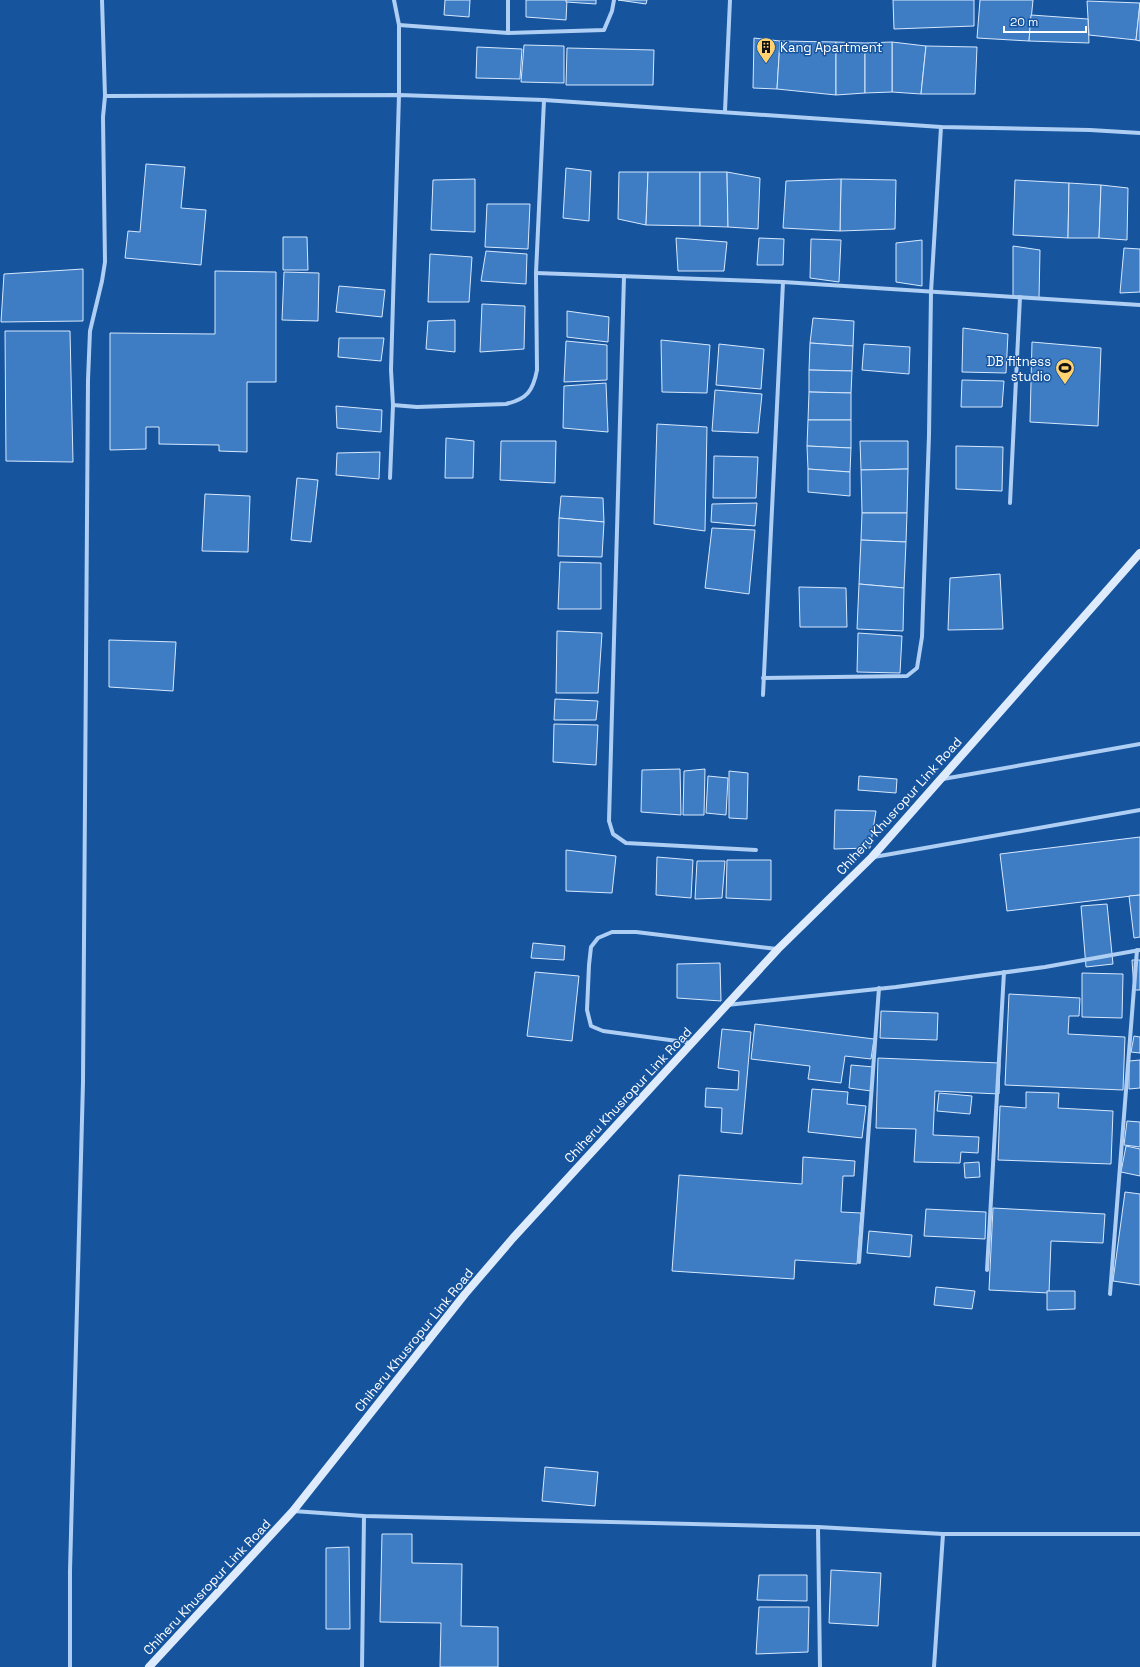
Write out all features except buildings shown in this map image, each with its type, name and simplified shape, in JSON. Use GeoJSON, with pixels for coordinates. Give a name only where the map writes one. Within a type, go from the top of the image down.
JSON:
{"type":"FeatureCollection","features":[{"type":"Feature","properties":{"kind":"street"},"geometry":{"type":"LineString","coordinates":[[70,1667],[70,1571],[83,1082],[88,380],[90,331],[105,262],[103,117],[105,96],[102,0]]}},
{"type":"Feature","properties":{"kind":"street"},"geometry":{"type":"LineString","coordinates":[[390,478],[393,405],[391,370],[399,95],[399,24],[394,0]]}},
{"type":"Feature","properties":{"kind":"street"},"geometry":{"type":"LineString","coordinates":[[508,0],[508,33]]}},
{"type":"Feature","properties":{"kind":"street"},"geometry":{"type":"LineString","coordinates":[[399,24],[508,33],[604,30],[612,12],[614,0]]}},
{"type":"Feature","properties":{"kind":"street"},"geometry":{"type":"LineString","coordinates":[[725,111],[730,0]]}},
{"type":"Feature","properties":{"kind":"street"},"geometry":{"type":"LineString","coordinates":[[105,96],[399,95],[544,100],[725,111],[941,127],[1090,130],[1140,133]]}},
{"type":"Feature","properties":{"kind":"street"},"geometry":{"type":"LineString","coordinates":[[393,405],[417,407],[506,404],[517,402],[528,394],[534,384],[537,370],[536,273],[544,100]]}},
{"type":"Feature","properties":{"kind":"street"},"geometry":{"type":"LineString","coordinates":[[763,678],[907,676],[917,668],[922,629],[931,292],[941,127]]}},
{"type":"Feature","properties":{"kind":"street"},"geometry":{"type":"LineString","coordinates":[[536,273],[782,282],[1140,304]]}},
{"type":"Feature","properties":{"kind":"street"},"geometry":{"type":"LineString","coordinates":[[624,276],[609,821],[613,834],[626,843],[756,850]]}},
{"type":"Feature","properties":{"kind":"street"},"geometry":{"type":"LineString","coordinates":[[762,695],[782,282]]}},
{"type":"Feature","properties":{"kind":"street"},"geometry":{"type":"LineString","coordinates":[[1010,503],[1020,297]]}},
{"type":"Feature","properties":{"kind":"street","name":"Chiheru Khusropur Link Road"},"geometry":{"type":"LineString","coordinates":[[149,1667],[293,1511],[466,1294],[513,1238],[778,949],[872,857],[1140,553]]}},
{"type":"Feature","properties":{"kind":"street"},"geometry":{"type":"LineString","coordinates":[[941,779],[1140,744]]}},
{"type":"Feature","properties":{"kind":"street"},"geometry":{"type":"LineString","coordinates":[[872,857],[1140,810]]}},
{"type":"Feature","properties":{"kind":"street"},"geometry":{"type":"LineString","coordinates":[[692,1043],[603,1032],[592,1026],[587,1010],[588,965],[592,947],[598,938],[612,932],[636,932],[778,949]]}},
{"type":"Feature","properties":{"kind":"street"},"geometry":{"type":"LineString","coordinates":[[727,1005],[1045,967],[1138,950],[1110,1294]]}},
{"type":"Feature","properties":{"kind":"street"},"geometry":{"type":"LineString","coordinates":[[987,1270],[1004,972]]}},
{"type":"Feature","properties":{"kind":"street"},"geometry":{"type":"LineString","coordinates":[[859,1262],[879,988]]}},
{"type":"Feature","properties":{"kind":"street"},"geometry":{"type":"LineString","coordinates":[[293,1511],[364,1516],[818,1527],[943,1534],[1140,1534]]}},
{"type":"Feature","properties":{"kind":"street"},"geometry":{"type":"LineString","coordinates":[[362,1667],[364,1516]]}},
{"type":"Feature","properties":{"kind":"street"},"geometry":{"type":"LineString","coordinates":[[818,1527],[820,1667]]}},
{"type":"Feature","properties":{"kind":"street"},"geometry":{"type":"LineString","coordinates":[[934,1667],[943,1534]]}},
{"type":"Feature","properties":{"kind":"place","name":"Kang Apartment"},"geometry":{"type":"Point","coordinates":[766,64]}},
{"type":"Feature","properties":{"kind":"place","name":"DB fitness studio"},"geometry":{"type":"Point","coordinates":[1065,385]}}]}
